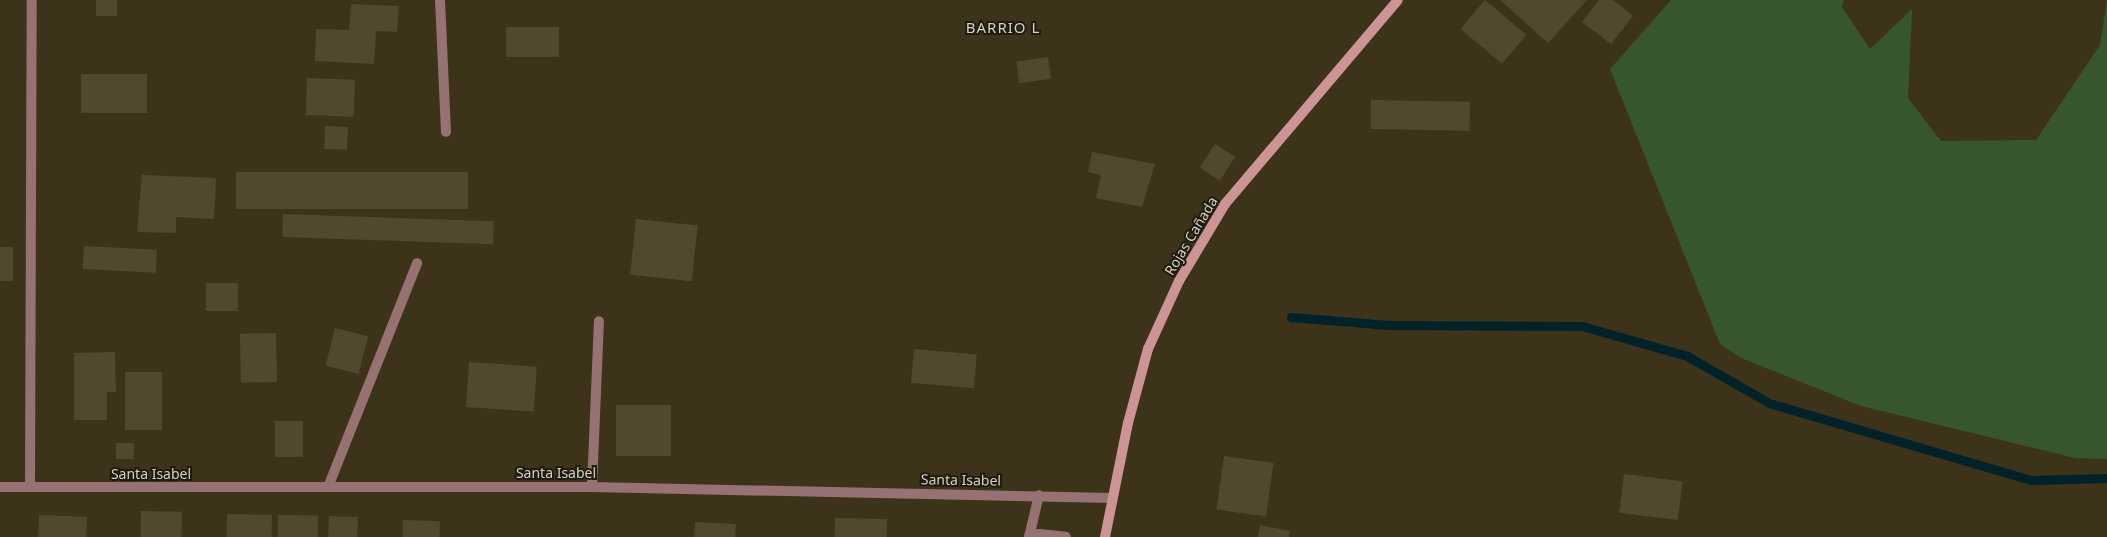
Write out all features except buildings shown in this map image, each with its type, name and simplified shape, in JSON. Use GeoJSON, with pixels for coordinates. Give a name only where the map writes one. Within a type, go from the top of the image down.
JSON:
{"type":"FeatureCollection","features":[{"type":"Feature","properties":{"kind":"main road","name":"Rojas Cañada"},"geometry":{"type":"LineString","coordinates":[[1104,537],[1148,349],[1180,282],[1225,204],[1398,0]]}},
{"type":"Feature","properties":{"kind":"street"},"geometry":{"type":"LineString","coordinates":[[30,488],[32,0]]}},
{"type":"Feature","properties":{"kind":"street"},"geometry":{"type":"LineString","coordinates":[[440,0],[446,132]]}},
{"type":"Feature","properties":{"kind":"street"},"geometry":{"type":"LineString","coordinates":[[328,488],[417,263]]}},
{"type":"Feature","properties":{"kind":"street"},"geometry":{"type":"LineString","coordinates":[[592,487],[599,321]]}},
{"type":"Feature","properties":{"kind":"street","name":"Santa Isabel"},"geometry":{"type":"LineString","coordinates":[[0,487],[592,487],[1112,498]]}},
{"type":"Feature","properties":{"kind":"street"},"geometry":{"type":"LineString","coordinates":[[1039,495],[1029,537],[1066,537]]}},
{"type":"Feature","properties":{"kind":"green space"},"geometry":{"type":"Polygon","coordinates":[[[1671,0],[1844,0],[1842,7],[1870,49],[1912,9],[1908,98],[1941,141],[2036,140],[2100,45],[2107,0],[2107,459],[2075,458],[1861,406],[1741,358],[1720,344],[1610,69],[1671,0]]]}},
{"type":"Feature","properties":{"kind":"waterway"},"geometry":{"type":"LineString","coordinates":[[1291,317],[1389,325],[1582,326],[1687,356],[1769,403],[2030,480],[2107,478]]}},
{"type":"Feature","properties":{"kind":"district","name":"BARRIO L"},"geometry":{"type":"Point","coordinates":[1003,28]}}]}
